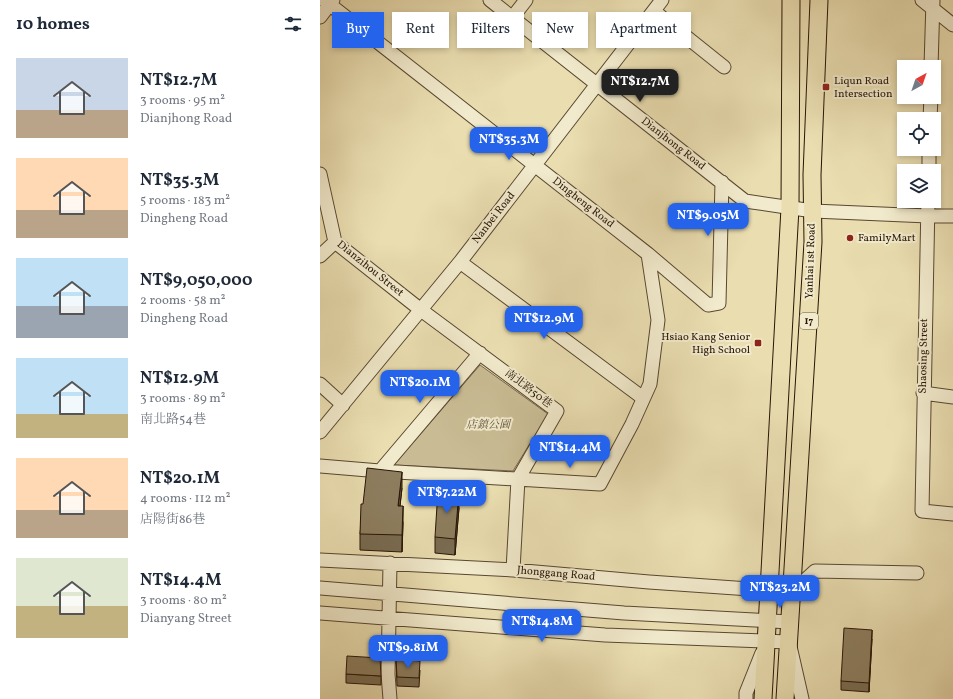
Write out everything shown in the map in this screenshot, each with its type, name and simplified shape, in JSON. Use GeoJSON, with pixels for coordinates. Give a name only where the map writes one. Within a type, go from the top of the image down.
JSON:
{"type":"FeatureCollection","features":[{"type":"Feature","properties":{"kind":"main road","name":"17"},"geometry":{"type":"LineString","coordinates":[[763,699],[790,208],[791,0]]}},
{"type":"Feature","properties":{"kind":"main road","name":"Yanhai 1st Road"},"geometry":{"type":"LineString","coordinates":[[789,642],[813,242],[812,175],[819,0]]}},
{"type":"Feature","properties":{"kind":"main road","name":"17"},"geometry":{"type":"LineString","coordinates":[[785,699],[789,642]]}},
{"type":"Feature","properties":{"kind":"street","name":"Dianjhong Road"},"geometry":{"type":"LineString","coordinates":[[490,0],[505,12]]}},
{"type":"Feature","properties":{"kind":"street"},"geometry":{"type":"LineString","coordinates":[[517,12],[526,0]]}},
{"type":"Feature","properties":{"kind":"street","name":"Nanbei Road"},"geometry":{"type":"LineString","coordinates":[[320,432],[460,262],[598,85],[662,0]]}},
{"type":"Feature","properties":{"kind":"street"},"geometry":{"type":"LineString","coordinates":[[922,0],[933,4],[953,25]]}},
{"type":"Feature","properties":{"kind":"street"},"geometry":{"type":"LineString","coordinates":[[320,17],[329,2]]}},
{"type":"Feature","properties":{"kind":"street","name":"Dingheng Road"},"geometry":{"type":"LineString","coordinates":[[329,2],[648,254],[708,305],[719,303],[722,182]]}},
{"type":"Feature","properties":{"kind":"street"},"geometry":{"type":"LineString","coordinates":[[931,60],[933,4]]}},
{"type":"Feature","properties":{"kind":"street"},"geometry":{"type":"LineString","coordinates":[[654,11],[724,67]]}},
{"type":"Feature","properties":{"kind":"street","name":"Dianjhong Road"},"geometry":{"type":"LineString","coordinates":[[524,27],[745,200],[813,211],[953,216]]}},
{"type":"Feature","properties":{"kind":"street","name":"Dianzihou Street"},"geometry":{"type":"LineString","coordinates":[[320,174],[335,242],[421,310]]}},
{"type":"Feature","properties":{"kind":"street","name":"Shaosing Street"},"geometry":{"type":"LineString","coordinates":[[928,208],[923,393],[922,511],[953,514]]}},
{"type":"Feature","properties":{"kind":"street"},"geometry":{"type":"LineString","coordinates":[[320,256],[335,242]]}},
{"type":"Feature","properties":{"kind":"street"},"geometry":{"type":"LineString","coordinates":[[320,466],[600,484],[632,424],[650,384],[658,320],[648,254]]}},
{"type":"Feature","properties":{"kind":"street"},"geometry":{"type":"LineString","coordinates":[[460,262],[643,398]]}},
{"type":"Feature","properties":{"kind":"street","name":"南北路50巷"},"geometry":{"type":"LineString","coordinates":[[421,310],[556,411],[518,479],[513,570]]}},
{"type":"Feature","properties":{"kind":"street"},"geometry":{"type":"LineString","coordinates":[[380,471],[480,353]]}},
{"type":"Feature","properties":{"kind":"street"},"geometry":{"type":"LineString","coordinates":[[320,384],[343,405]]}},
{"type":"Feature","properties":{"kind":"street"},"geometry":{"type":"LineString","coordinates":[[923,393],[953,397]]}},
{"type":"Feature","properties":{"kind":"street","name":"Jhonggang Road"},"geometry":{"type":"LineString","coordinates":[[320,560],[513,570],[649,582],[792,592]]}},
{"type":"Feature","properties":{"kind":"street"},"geometry":{"type":"LineString","coordinates":[[385,699],[388,674],[390,563]]}},
{"type":"Feature","properties":{"kind":"street"},"geometry":{"type":"LineString","coordinates":[[792,592],[815,571],[917,573]]}},
{"type":"Feature","properties":{"kind":"street"},"geometry":{"type":"LineString","coordinates":[[320,588],[624,613],[790,622]]}},
{"type":"Feature","properties":{"kind":"street"},"geometry":{"type":"LineString","coordinates":[[320,613],[605,635],[789,642],[802,699]]}},
{"type":"Feature","properties":{"kind":"street"},"geometry":{"type":"LineString","coordinates":[[746,699],[746,693],[767,642]]}},
{"type":"Feature","properties":{"kind":"street"},"geometry":{"type":"LineString","coordinates":[[388,674],[390,699]]}},
{"type":"Feature","properties":{"kind":"green space","name":"店鎮公園"},"geometry":{"type":"Polygon","coordinates":[[[480,365],[548,414],[513,471],[394,465],[480,365]]]}},
{"type":"Feature","properties":{"kind":"building"},"geometry":{"type":"Polygon","coordinates":[[[367,468],[402,472],[398,506],[403,506],[402,535],[360,534],[361,504],[363,504],[367,468]]]}},
{"type":"Feature","properties":{"kind":"building"},"geometry":{"type":"Polygon","coordinates":[[[438,490],[459,492],[455,539],[435,537],[438,490]]]}},
{"type":"Feature","properties":{"kind":"building"},"geometry":{"type":"Polygon","coordinates":[[[844,628],[872,630],[869,683],[841,681],[844,628]]]}},
{"type":"Feature","properties":{"kind":"building"},"geometry":{"type":"Polygon","coordinates":[[[347,656],[380,658],[381,676],[346,674],[347,656]]]}},
{"type":"Feature","properties":{"kind":"building"},"geometry":{"type":"Polygon","coordinates":[[[396,659],[420,661],[419,678],[397,677],[396,659]]]}},
{"type":"Feature","properties":{"kind":"place","name":"Liqun Road Intersection"},"geometry":{"type":"Point","coordinates":[826,87]}},
{"type":"Feature","properties":{"kind":"place","name":"FamilyMart"},"geometry":{"type":"Point","coordinates":[850,238]}},
{"type":"Feature","properties":{"kind":"place","name":"Hsiao Kang Senior High School"},"geometry":{"type":"Point","coordinates":[758,343]}}]}
